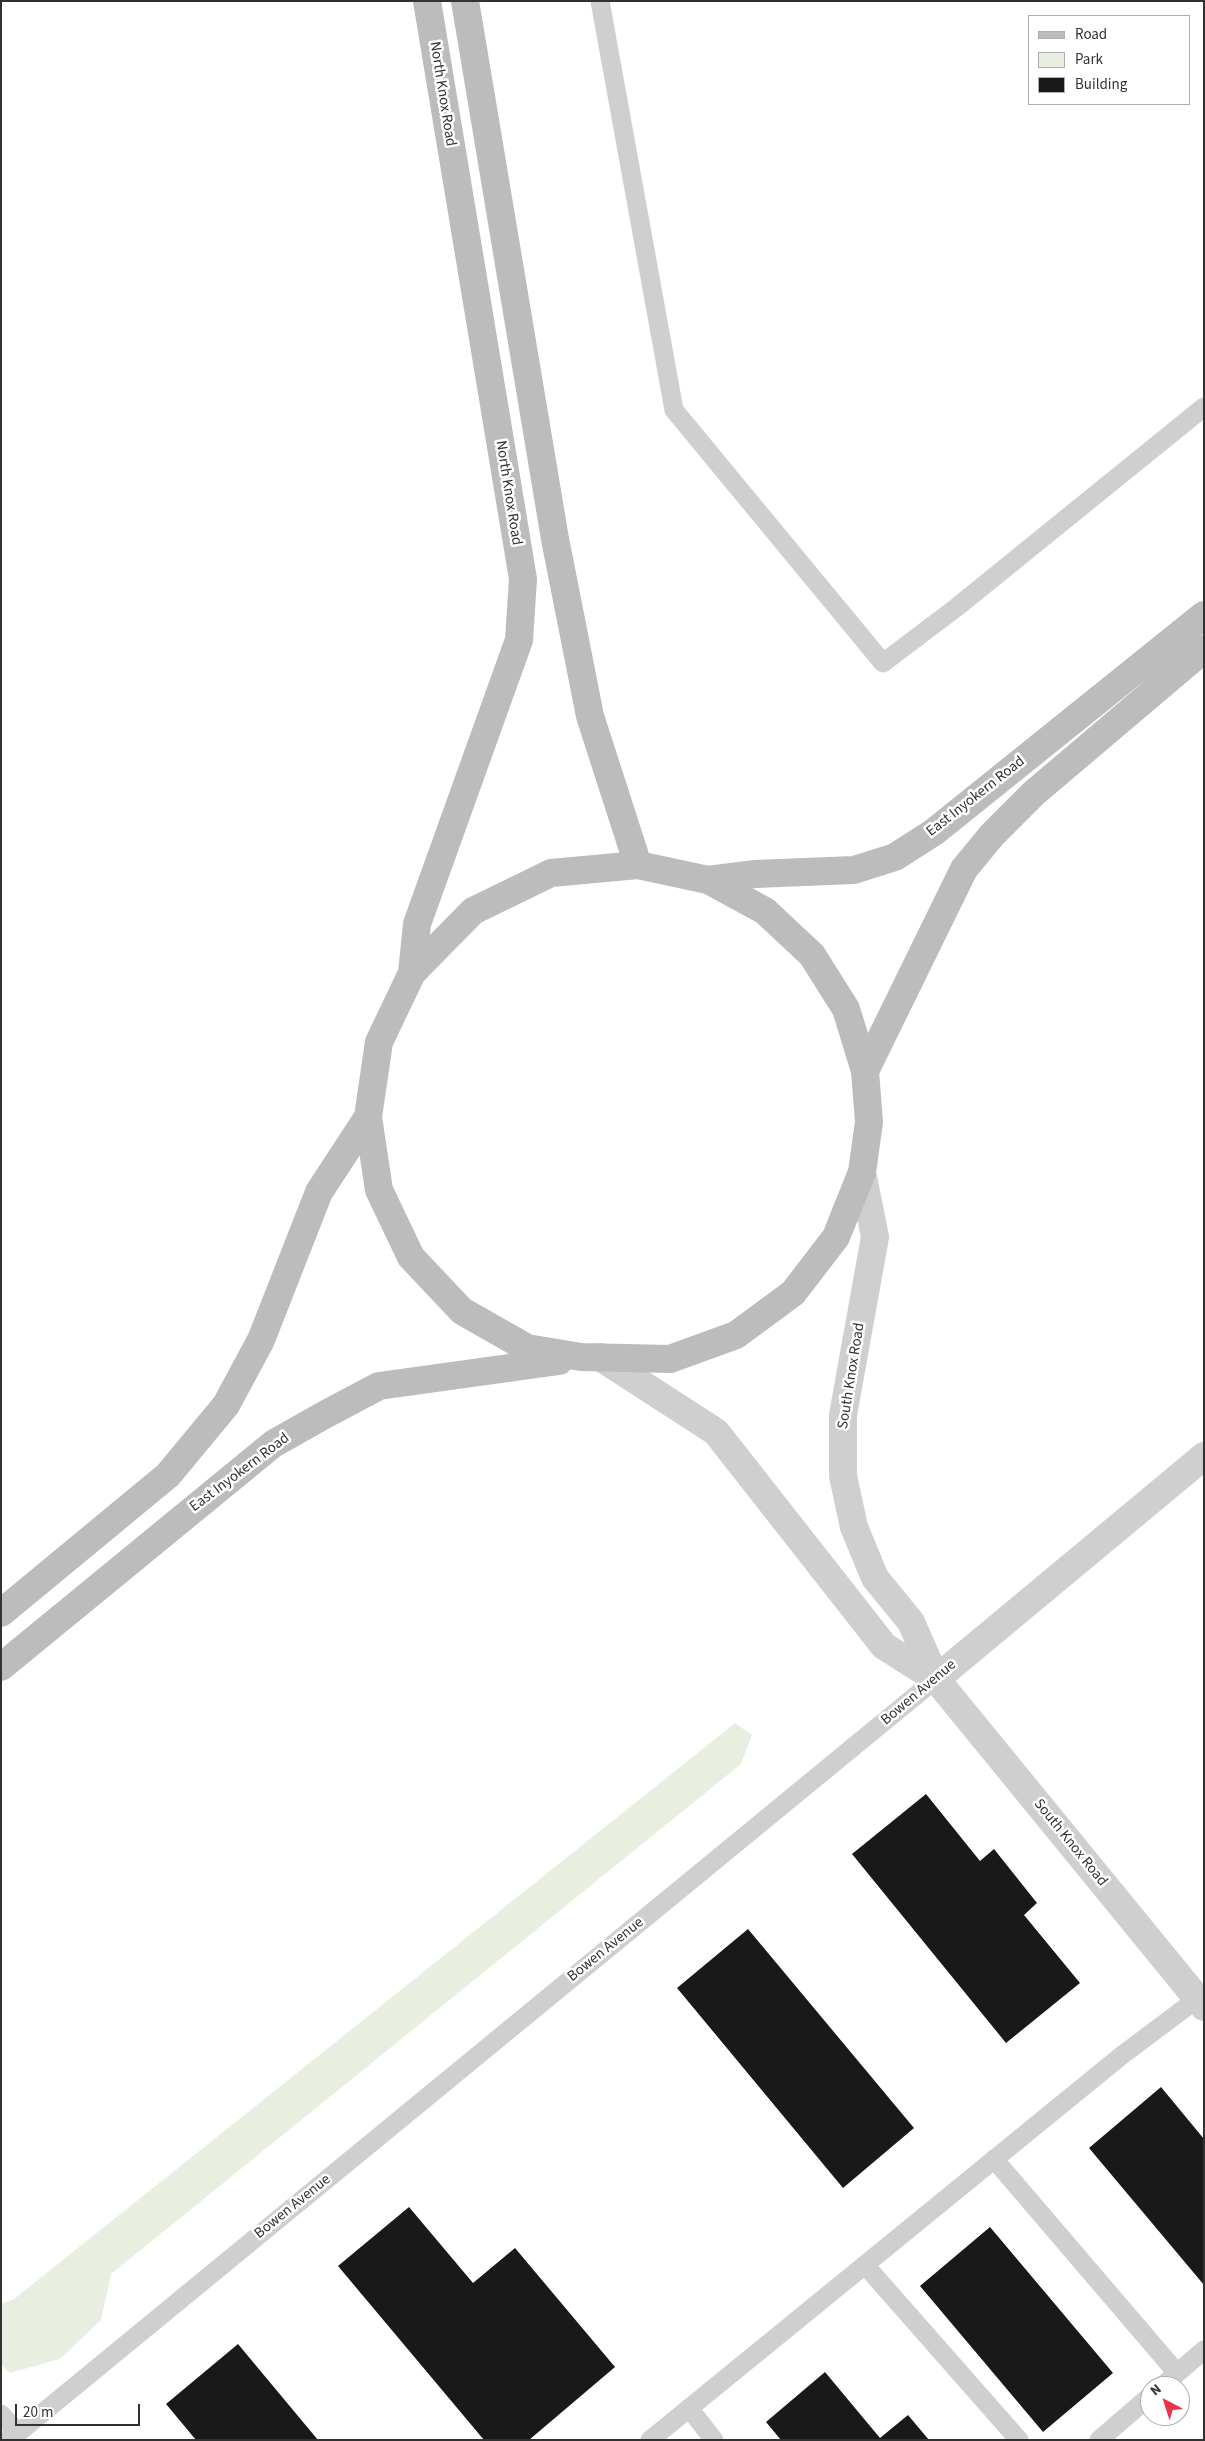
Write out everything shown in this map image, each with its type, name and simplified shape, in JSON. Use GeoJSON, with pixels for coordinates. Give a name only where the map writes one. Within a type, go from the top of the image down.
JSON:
{"type":"FeatureCollection","features":[{"type":"Feature","properties":{"kind":"street","name":"North Knox Road"},"geometry":{"type":"LineString","coordinates":[[412,973],[418,924],[519,640],[523,579],[427,1]]}},
{"type":"Feature","properties":{"kind":"street"},"geometry":{"type":"LineString","coordinates":[[465,1],[554,529],[588,707],[638,865]]}},
{"type":"Feature","properties":{"kind":"street","name":"East Inyokern Road"},"geometry":{"type":"LineString","coordinates":[[708,880],[755,874],[854,870],[895,857],[934,832],[1204,615]]}},
{"type":"Feature","properties":{"kind":"street"},"geometry":{"type":"LineString","coordinates":[[865,1071],[964,869],[992,835],[1034,793],[1204,650]]}},
{"type":"Feature","properties":{"kind":"street"},"geometry":{"type":"LineString","coordinates":[[638,865],[708,880],[765,911],[812,955],[846,1009],[865,1071],[869,1122],[862,1172],[836,1237],[799,1286],[793,1293],[736,1334],[670,1359],[591,1357],[527,1348],[462,1311],[412,1257],[379,1190],[368,1117],[379,1042],[412,973],[473,911],[551,873],[638,865]]}},
{"type":"Feature","properties":{"kind":"street"},"geometry":{"type":"LineString","coordinates":[[1,1614],[168,1475],[226,1406],[261,1340],[319,1192],[368,1117]]}},
{"type":"Feature","properties":{"kind":"street","name":"South Knox Road"},"geometry":{"type":"LineString","coordinates":[[862,1172],[875,1238],[843,1415],[843,1476],[854,1527],[875,1578],[911,1622],[936,1679],[1200,2003]]}},
{"type":"Feature","properties":{"kind":"street","name":"East Inyokern Road"},"geometry":{"type":"LineString","coordinates":[[1,1666],[273,1444],[379,1386],[591,1357]]}},
{"type":"Feature","properties":{"kind":"street","name":"South Knox Road"},"geometry":{"type":"LineString","coordinates":[[591,1357],[716,1432],[884,1646],[936,1679]]}},
{"type":"Feature","properties":{"kind":"street","name":"Bowen Avenue"},"geometry":{"type":"LineString","coordinates":[[936,1679],[1204,1456]]}},
{"type":"Feature","properties":{"kind":"lane"},"geometry":{"type":"LineString","coordinates":[[600,1],[674,410],[883,663],[956,607],[1204,407]]}},
{"type":"Feature","properties":{"kind":"lane","name":"Bowen Avenue"},"geometry":{"type":"LineString","coordinates":[[12,2437],[936,1679]]}},
{"type":"Feature","properties":{"kind":"lane"},"geometry":{"type":"LineString","coordinates":[[650,2440],[1121,2056],[1200,2003]]}},
{"type":"Feature","properties":{"kind":"lane"},"geometry":{"type":"LineString","coordinates":[[994,2159],[1177,2373]]}},
{"type":"Feature","properties":{"kind":"lane"},"geometry":{"type":"LineString","coordinates":[[865,2265],[1019,2440]]}},
{"type":"Feature","properties":{"kind":"lane"},"geometry":{"type":"LineString","coordinates":[[1174,2376],[1201,2359]]}},
{"type":"Feature","properties":{"kind":"lane"},"geometry":{"type":"LineString","coordinates":[[1098,2440],[1140,2404]]}},
{"type":"Feature","properties":{"kind":"lane"},"geometry":{"type":"LineString","coordinates":[[689,2408],[714,2440]]}},
{"type":"Feature","properties":{"kind":"lane"},"geometry":{"type":"LineString","coordinates":[[1,2414],[12,2437]]}},
{"type":"Feature","properties":{"kind":"green space"},"geometry":{"type":"Polygon","coordinates":[[[735,1723],[752,1735],[741,1764],[111,2274],[101,2320],[60,2359],[10,2373],[1,2365],[1,2304],[14,2299],[735,1723]]]}},
{"type":"Feature","properties":{"kind":"building"},"geometry":{"type":"Polygon","coordinates":[[[926,1794],[980,1861],[994,1849],[1037,1903],[1024,1915],[1080,1983],[1006,2043],[852,1854],[926,1794]]]}},
{"type":"Feature","properties":{"kind":"building"},"geometry":{"type":"Polygon","coordinates":[[[748,1929],[914,2128],[843,2188],[677,1988],[748,1929]]]}},
{"type":"Feature","properties":{"kind":"building"},"geometry":{"type":"Polygon","coordinates":[[[1161,2087],[1204,2139],[1204,2285],[1089,2148],[1161,2087]]]}},
{"type":"Feature","properties":{"kind":"building"},"geometry":{"type":"Polygon","coordinates":[[[409,2207],[473,2283],[515,2248],[615,2367],[529,2440],[484,2440],[338,2266],[409,2207]]]}},
{"type":"Feature","properties":{"kind":"building"},"geometry":{"type":"Polygon","coordinates":[[[990,2227],[1113,2373],[1043,2432],[920,2286],[990,2227]]]}},
{"type":"Feature","properties":{"kind":"building"},"geometry":{"type":"Polygon","coordinates":[[[238,2344],[318,2440],[196,2440],[166,2404],[238,2344]]]}},
{"type":"Feature","properties":{"kind":"building"},"geometry":{"type":"Polygon","coordinates":[[[825,2372],[880,2438],[908,2415],[929,2440],[781,2440],[766,2422],[825,2372]]]}}]}
